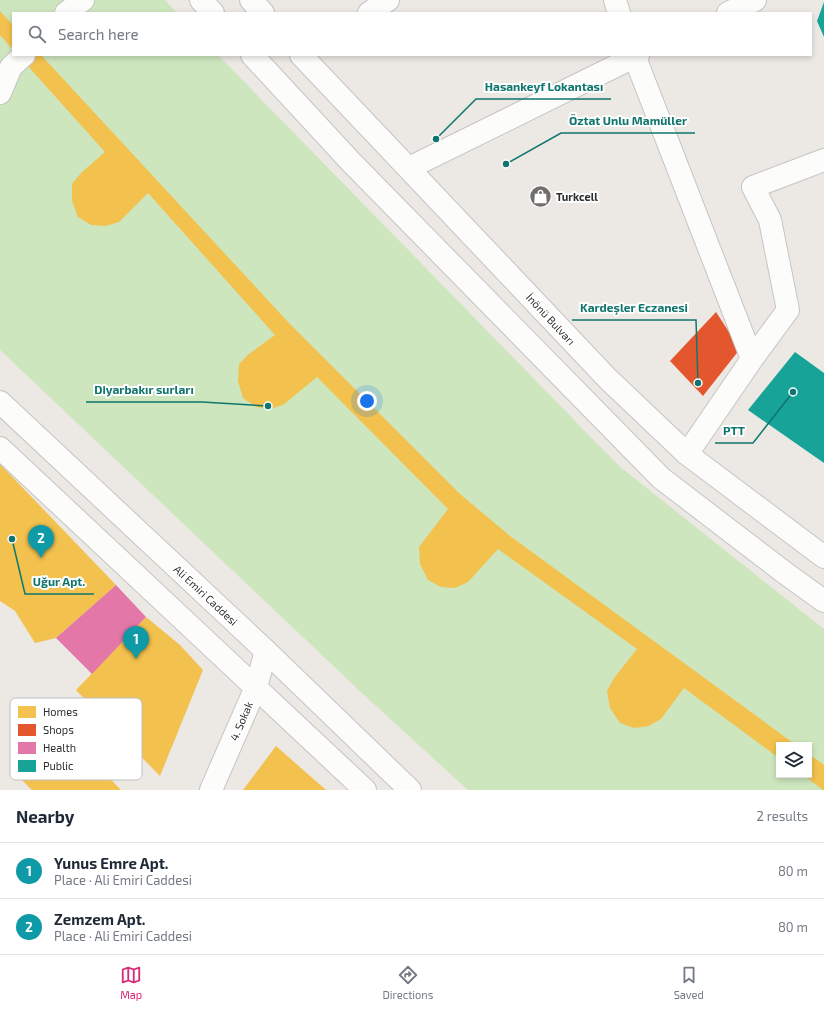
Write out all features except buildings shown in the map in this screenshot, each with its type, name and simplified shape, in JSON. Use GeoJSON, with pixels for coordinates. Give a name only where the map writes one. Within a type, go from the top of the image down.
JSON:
{"type":"FeatureCollection","features":[{"type":"Feature","properties":{"kind":"main road"},"geometry":{"type":"LineString","coordinates":[[67,12],[84,0]]}},
{"type":"Feature","properties":{"kind":"main road"},"geometry":{"type":"LineString","coordinates":[[201,0],[212,12]]}},
{"type":"Feature","properties":{"kind":"main road"},"geometry":{"type":"LineString","coordinates":[[251,0],[262,12]]}},
{"type":"Feature","properties":{"kind":"main road"},"geometry":{"type":"LineString","coordinates":[[370,12],[388,0]]}},
{"type":"Feature","properties":{"kind":"main road"},"geometry":{"type":"LineString","coordinates":[[615,0],[619,12]]}},
{"type":"Feature","properties":{"kind":"main road"},"geometry":{"type":"LineString","coordinates":[[730,12],[756,0]]}},
{"type":"Feature","properties":{"kind":"main road"},"geometry":{"type":"LineString","coordinates":[[0,93],[11,67],[23,56]]}},
{"type":"Feature","properties":{"kind":"main road"},"geometry":{"type":"LineString","coordinates":[[253,56],[356,167],[661,478],[824,601]]}},
{"type":"Feature","properties":{"kind":"main road","name":"İnönü Bulvarı"},"geometry":{"type":"LineString","coordinates":[[305,56],[608,379],[687,454],[824,556]]}},
{"type":"Feature","properties":{"kind":"main road"},"geometry":{"type":"LineString","coordinates":[[409,168],[634,56]]}},
{"type":"Feature","properties":{"kind":"main road"},"geometry":{"type":"LineString","coordinates":[[636,56],[752,359]]}},
{"type":"Feature","properties":{"kind":"main road"},"geometry":{"type":"LineString","coordinates":[[687,454],[752,359],[788,310],[770,220],[753,187],[824,160]]}},
{"type":"Feature","properties":{"kind":"main road","name":"Ali Emiri Caddesi"},"geometry":{"type":"LineString","coordinates":[[0,402],[266,651],[410,790]]}},
{"type":"Feature","properties":{"kind":"main road"},"geometry":{"type":"LineString","coordinates":[[0,448],[365,790]]}},
{"type":"Feature","properties":{"kind":"main road","name":"4. Sokak"},"geometry":{"type":"LineString","coordinates":[[211,790],[256,687],[266,651]]}},
{"type":"Feature","properties":{"kind":"green space"},"geometry":{"type":"Polygon","coordinates":[[[0,0],[165,0],[176,12],[12,12],[12,56],[219,56],[619,466],[824,629],[824,790],[468,790],[364,695],[0,350],[0,0]]]}},
{"type":"Feature","properties":{"kind":"place","name":"Hasankeyf Lokantası"},"geometry":{"type":"Point","coordinates":[436,139]}},
{"type":"Feature","properties":{"kind":"place","name":"Öztat Unlu Mamüller"},"geometry":{"type":"Point","coordinates":[506,164]}},
{"type":"Feature","properties":{"kind":"place","name":"Turkcell"},"geometry":{"type":"Point","coordinates":[540,196]}},
{"type":"Feature","properties":{"kind":"place","name":"Kardeşler Eczanesi"},"geometry":{"type":"Point","coordinates":[698,383]}},
{"type":"Feature","properties":{"kind":"place","name":"PTT"},"geometry":{"type":"Point","coordinates":[793,392]}},
{"type":"Feature","properties":{"kind":"place","name":"Diyarbakır surları"},"geometry":{"type":"Point","coordinates":[268,406]}},
{"type":"Feature","properties":{"kind":"place","name":"Uğur Apt."},"geometry":{"type":"Point","coordinates":[12,539]}},
{"type":"Feature","properties":{"kind":"place","name":"Zemzem Apt."},"geometry":{"type":"Point","coordinates":[41,558]}},
{"type":"Feature","properties":{"kind":"place","name":"Yunus Emre Apt."},"geometry":{"type":"Point","coordinates":[136,659]}}]}
